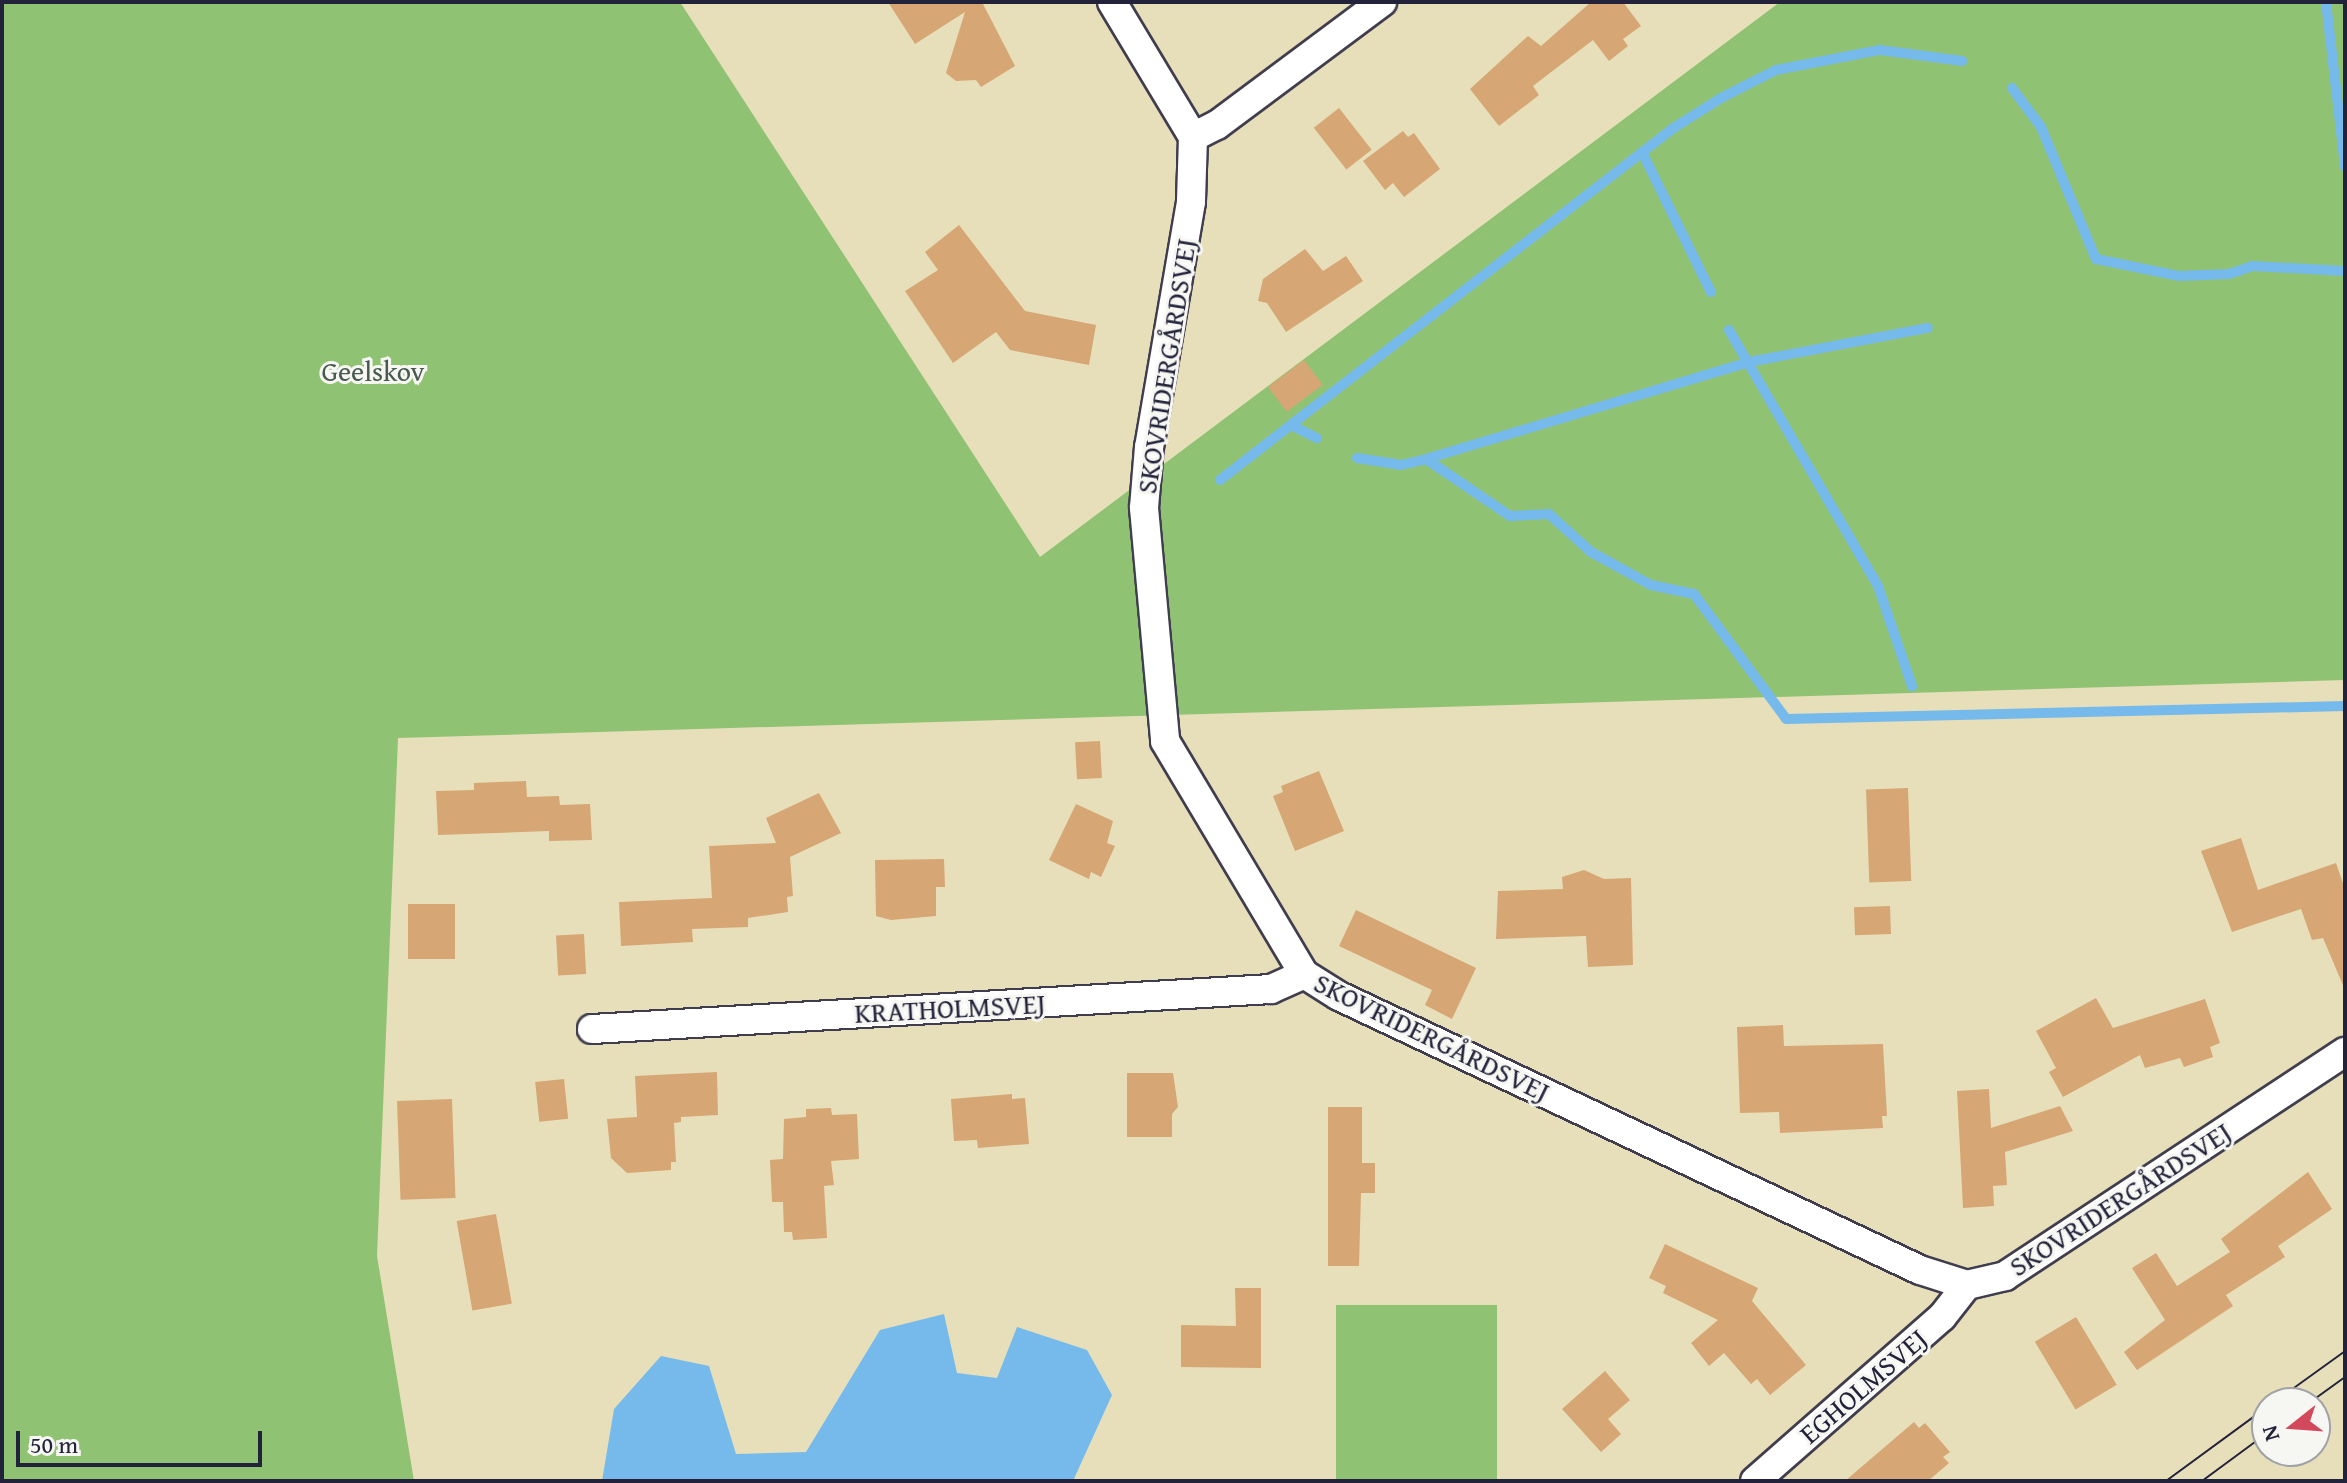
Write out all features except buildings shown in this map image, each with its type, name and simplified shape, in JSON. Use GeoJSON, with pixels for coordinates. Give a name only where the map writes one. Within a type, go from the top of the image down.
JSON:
{"type":"FeatureCollection","features":[{"type":"Feature","properties":{"kind":"street"},"geometry":{"type":"LineString","coordinates":[[1112,2],[1193,137],[1217,125],[1382,2]]}},
{"type":"Feature","properties":{"kind":"street","name":"SKOVRIDERGÅRDSVEJ"},"geometry":{"type":"LineString","coordinates":[[1193,137],[1191,202],[1149,447],[1144,508],[1165,741],[1304,974],[1339,996],[1920,1270],[1967,1285],[2005,1276],[2345,1052]]}},
{"type":"Feature","properties":{"kind":"street","name":"KRATHOLMSVEJ"},"geometry":{"type":"LineString","coordinates":[[592,1029],[1271,989],[1304,974]]}},
{"type":"Feature","properties":{"kind":"street","name":"EGHOLMSVEJ"},"geometry":{"type":"LineString","coordinates":[[1755,1481],[1942,1317],[1967,1285]]}},
{"type":"Feature","properties":{"kind":"green space","name":"Geelskov"},"geometry":{"type":"Polygon","coordinates":[[[2,2],[680,2],[1040,557],[1780,2],[2345,2],[2345,680],[398,738],[377,1256],[414,1481],[2,1481],[2,2]]]}},
{"type":"Feature","properties":{"kind":"green space"},"geometry":{"type":"Polygon","coordinates":[[[1336,1305],[1497,1305],[1497,1481],[1336,1481],[1336,1305]]]}},
{"type":"Feature","properties":{"kind":"water"},"geometry":{"type":"Polygon","coordinates":[[[944,1314],[957,1373],[997,1378],[1017,1327],[1087,1350],[1112,1395],[1073,1481],[602,1481],[614,1409],[661,1356],[709,1366],[736,1454],[806,1452],[880,1330],[944,1314]]]}},
{"type":"Feature","properties":{"kind":"waterway"},"geometry":{"type":"LineString","coordinates":[[2326,2],[2345,167]]}},
{"type":"Feature","properties":{"kind":"waterway"},"geometry":{"type":"LineString","coordinates":[[1220,480],[1672,129],[1721,98],[1776,70],[1880,50],[1962,61]]}},
{"type":"Feature","properties":{"kind":"waterway"},"geometry":{"type":"LineString","coordinates":[[2012,88],[2041,127],[2096,259],[2179,276],[2229,274],[2252,266],[2345,271]]}},
{"type":"Feature","properties":{"kind":"waterway"},"geometry":{"type":"LineString","coordinates":[[1642,152],[1711,292]]}},
{"type":"Feature","properties":{"kind":"waterway"},"geometry":{"type":"LineString","coordinates":[[1426,459],[1749,362],[1928,328]]}},
{"type":"Feature","properties":{"kind":"waterway"},"geometry":{"type":"LineString","coordinates":[[1729,330],[1878,586],[1912,686]]}},
{"type":"Feature","properties":{"kind":"waterway"},"geometry":{"type":"LineString","coordinates":[[1291,425],[1317,438]]}},
{"type":"Feature","properties":{"kind":"waterway"},"geometry":{"type":"LineString","coordinates":[[1357,458],[1401,465],[1426,459],[1510,516],[1549,514],[1591,552],[1651,585],[1694,594],[1786,719],[2345,706]]}},
{"type":"Feature","properties":{"kind":"tram line"},"geometry":{"type":"LineString","coordinates":[[2295,1387],[2345,1351]]}},
{"type":"Feature","properties":{"kind":"tram line"},"geometry":{"type":"LineString","coordinates":[[2331,1387],[2345,1377]]}},
{"type":"Feature","properties":{"kind":"tram line"},"geometry":{"type":"LineString","coordinates":[[2166,1481],[2251,1419]]}},
{"type":"Feature","properties":{"kind":"tram line"},"geometry":{"type":"LineString","coordinates":[[2202,1481],[2251,1445]]}}]}
